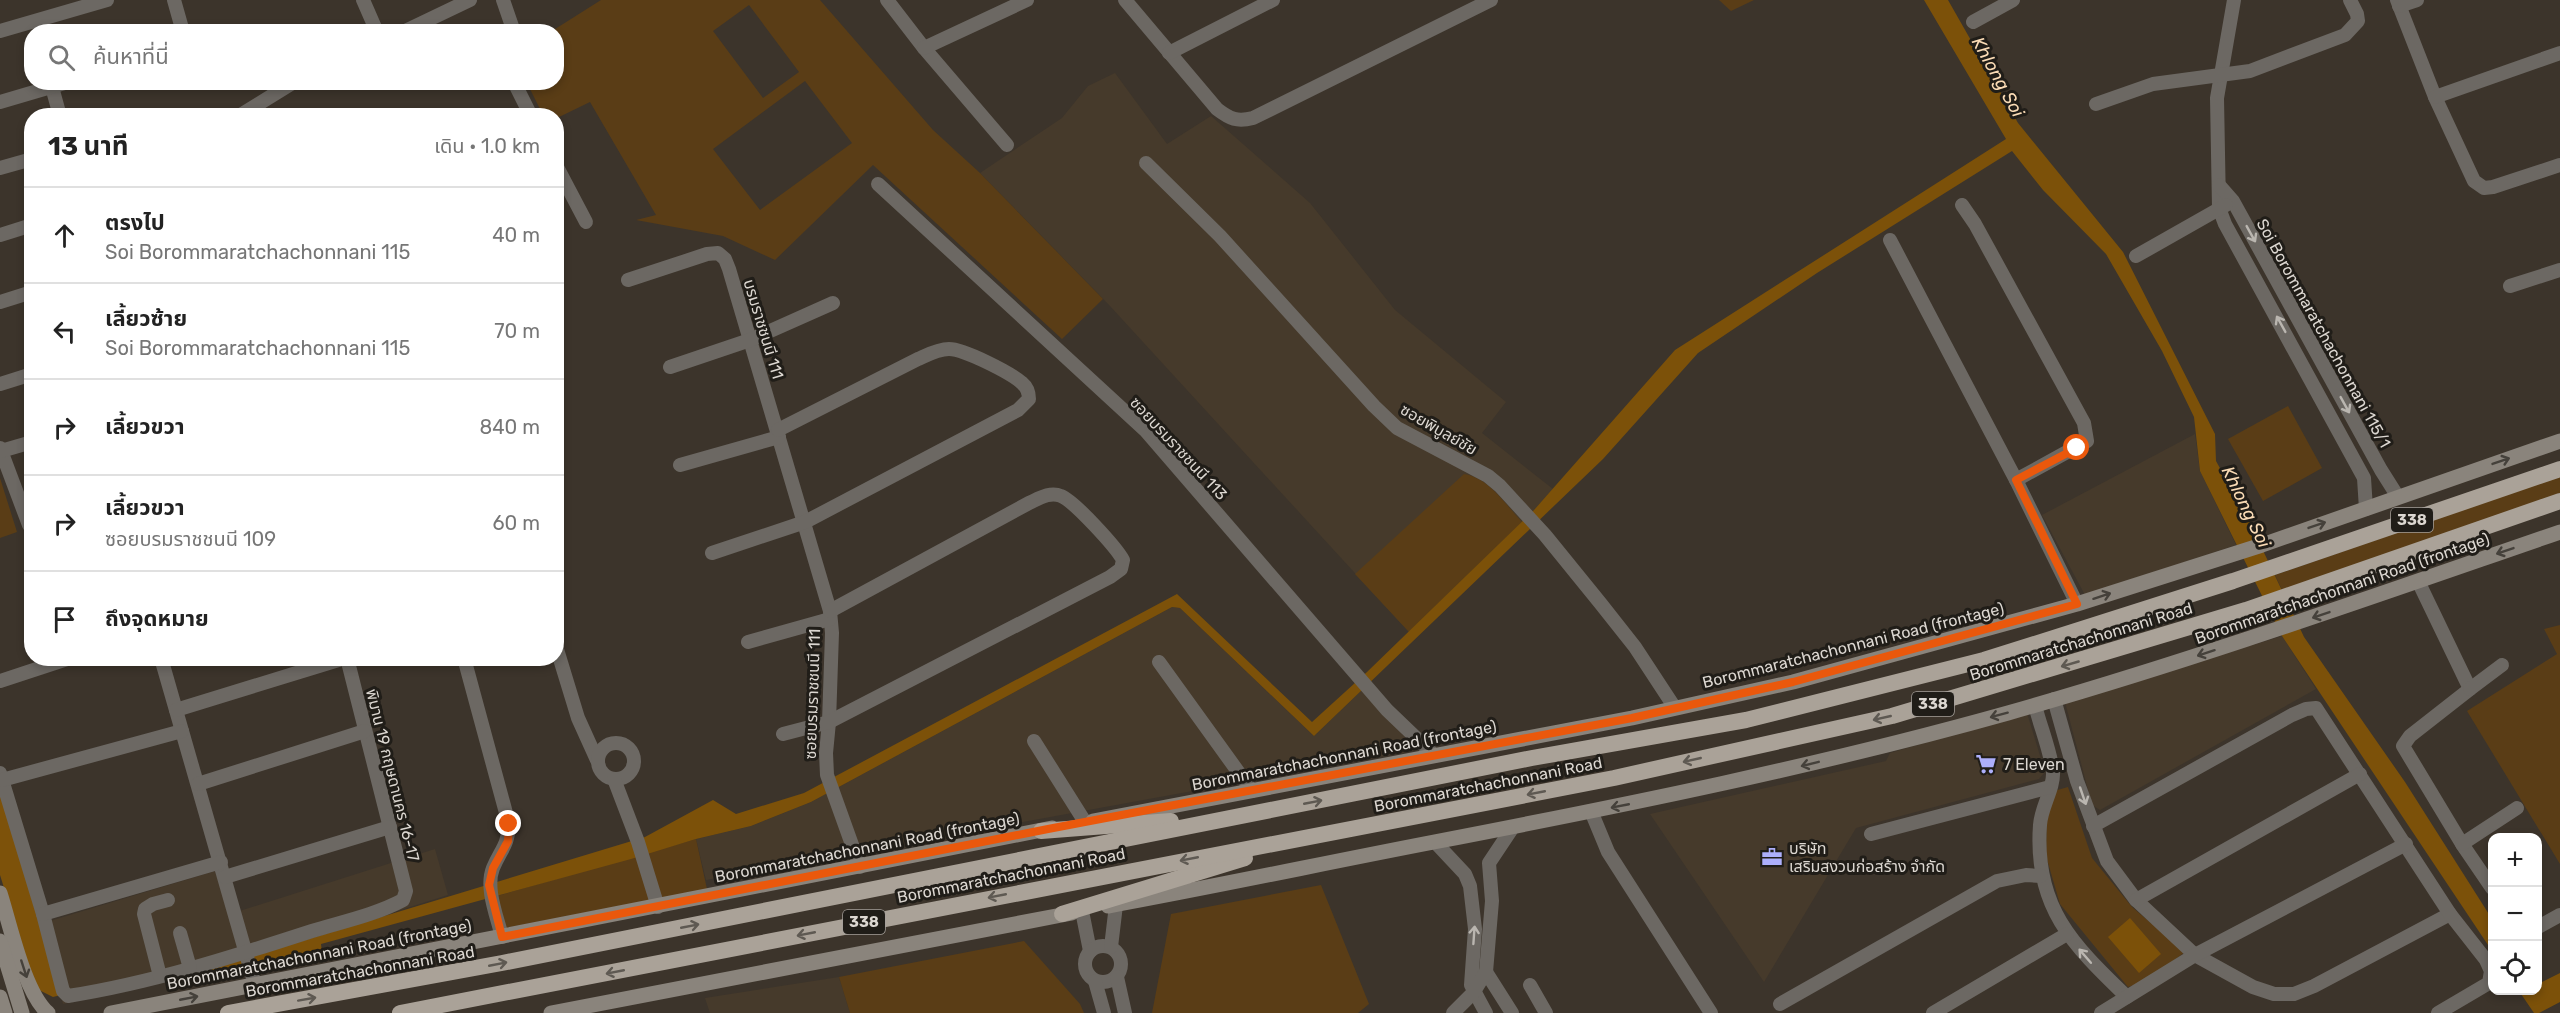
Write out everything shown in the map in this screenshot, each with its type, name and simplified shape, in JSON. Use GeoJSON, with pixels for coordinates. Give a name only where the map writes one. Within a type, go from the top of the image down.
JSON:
{"type":"FeatureCollection","features":[{"type":"Feature","properties":{"kind":"highway","name":"Borommaratchachonnani Road"},"geometry":{"type":"LineString","coordinates":[[228,1013],[502,963],[1532,758],[1746,720],[1984,660],[2233,581],[2560,470]]}},
{"type":"Feature","properties":{"kind":"highway","name":"Borommaratchachonnani Road"},"geometry":{"type":"LineString","coordinates":[[400,1013],[1614,778],[1893,716],[2246,610],[2560,501]]}},
{"type":"Feature","properties":{"kind":"highway"},"geometry":{"type":"LineString","coordinates":[[1041,831],[1180,820],[1280,808]]}},
{"type":"Feature","properties":{"kind":"highway"},"geometry":{"type":"LineString","coordinates":[[1062,915],[1329,833]]}},
{"type":"Feature","properties":{"kind":"main road","name":"Borommaratchachonnani Road (frontage)"},"geometry":{"type":"LineString","coordinates":[[111,1013],[253,978],[502,937],[1675,708],[1793,682],[2077,604],[2262,545],[2560,441]]}},
{"type":"Feature","properties":{"kind":"main road","name":"Borommaratchachonnani Road (frontage)"},"geometry":{"type":"LineString","coordinates":[[551,1013],[587,1010],[1512,827],[1771,773],[2035,705],[2262,635],[2560,532]]}},
{"type":"Feature","properties":{"kind":"main road"},"geometry":{"type":"LineString","coordinates":[[0,893],[31,991],[41,1007],[48,1013]]}},
{"type":"Feature","properties":{"kind":"main road"},"geometry":{"type":"LineString","coordinates":[[0,950],[8,941],[12,930]]}},
{"type":"Feature","properties":{"kind":"main road"},"geometry":{"type":"LineString","coordinates":[[0,941],[22,1013]]}},
{"type":"Feature","properties":{"kind":"main road"},"geometry":{"type":"LineString","coordinates":[[0,997],[5,1013]]}},
{"type":"Feature","properties":{"kind":"street"},"geometry":{"type":"LineString","coordinates":[[24,24],[107,0]]}},
{"type":"Feature","properties":{"kind":"street"},"geometry":{"type":"LineString","coordinates":[[174,0],[181,24]]}},
{"type":"Feature","properties":{"kind":"street"},"geometry":{"type":"LineString","coordinates":[[363,0],[374,24]]}},
{"type":"Feature","properties":{"kind":"street"},"geometry":{"type":"LineString","coordinates":[[420,24],[470,0]]}},
{"type":"Feature","properties":{"kind":"street"},"geometry":{"type":"LineString","coordinates":[[503,0],[511,24]]}},
{"type":"Feature","properties":{"kind":"street"},"geometry":{"type":"LineString","coordinates":[[887,0],[924,48],[1007,145]]}},
{"type":"Feature","properties":{"kind":"street"},"geometry":{"type":"LineString","coordinates":[[924,48],[1027,0]]}},
{"type":"Feature","properties":{"kind":"street"},"geometry":{"type":"LineString","coordinates":[[1125,0],[1217,110],[1227,118],[1239,122],[1253,118],[1491,0]]}},
{"type":"Feature","properties":{"kind":"street"},"geometry":{"type":"LineString","coordinates":[[1169,53],[1273,0]]}},
{"type":"Feature","properties":{"kind":"street"},"geometry":{"type":"LineString","coordinates":[[1973,22],[2013,0]]}},
{"type":"Feature","properties":{"kind":"street","name":"Soi Borommaratchachonnani 115/1"},"geometry":{"type":"LineString","coordinates":[[2234,0],[2217,98],[2219,208],[2225,224],[2364,478],[2366,508]]}},
{"type":"Feature","properties":{"kind":"street"},"geometry":{"type":"LineString","coordinates":[[2096,104],[2153,84],[2250,72],[2345,35],[2358,21],[2350,0]]}},
{"type":"Feature","properties":{"kind":"street"},"geometry":{"type":"LineString","coordinates":[[2417,0],[2398,3],[2435,97],[2474,181],[2484,188],[2508,184],[2560,165]]}},
{"type":"Feature","properties":{"kind":"street"},"geometry":{"type":"LineString","coordinates":[[0,31],[24,24]]}},
{"type":"Feature","properties":{"kind":"street"},"geometry":{"type":"LineString","coordinates":[[2435,97],[2560,52]]}},
{"type":"Feature","properties":{"kind":"street"},"geometry":{"type":"LineString","coordinates":[[0,102],[42,90]]}},
{"type":"Feature","properties":{"kind":"street"},"geometry":{"type":"LineString","coordinates":[[53,90],[58,108]]}},
{"type":"Feature","properties":{"kind":"street"},"geometry":{"type":"LineString","coordinates":[[252,108],[281,90]]}},
{"type":"Feature","properties":{"kind":"street"},"geometry":{"type":"LineString","coordinates":[[518,90],[527,108]]}},
{"type":"Feature","properties":{"kind":"street"},"geometry":{"type":"LineString","coordinates":[[0,168],[24,161]]}},
{"type":"Feature","properties":{"kind":"street","name":"ซอยพิบูลย์ชัย"},"geometry":{"type":"LineString","coordinates":[[1146,163],[1220,236],[1374,406],[1397,428],[1488,476],[1520,507],[1635,647],[1675,708]]}},
{"type":"Feature","properties":{"kind":"street"},"geometry":{"type":"LineString","coordinates":[[564,180],[586,222]]}},
{"type":"Feature","properties":{"kind":"street","name":"ซอยบรมราชชนนี 113"},"geometry":{"type":"LineString","coordinates":[[878,183],[1145,430],[1403,727],[1434,755]]}},
{"type":"Feature","properties":{"kind":"street","name":"Soi Borommaratchachonnani 115/1"},"geometry":{"type":"LineString","coordinates":[[2219,185],[2233,201],[2315,352],[2398,497]]}},
{"type":"Feature","properties":{"kind":"street"},"geometry":{"type":"LineString","coordinates":[[2136,256],[2233,201]]}},
{"type":"Feature","properties":{"kind":"street"},"geometry":{"type":"LineString","coordinates":[[1962,205],[1976,224],[2084,423],[2087,433],[2087,441],[2077,448],[2016,480]]}},
{"type":"Feature","properties":{"kind":"street"},"geometry":{"type":"LineString","coordinates":[[0,235],[24,228]]}},
{"type":"Feature","properties":{"kind":"street"},"geometry":{"type":"LineString","coordinates":[[1890,240],[2016,480],[2077,604]]}},
{"type":"Feature","properties":{"kind":"street","name":"บรมราชชนนี 111"},"geometry":{"type":"LineString","coordinates":[[628,280],[707,255],[718,253],[725,259],[777,428]]}},
{"type":"Feature","properties":{"kind":"street"},"geometry":{"type":"LineString","coordinates":[[2254,277],[2269,268]]}},
{"type":"Feature","properties":{"kind":"street"},"geometry":{"type":"LineString","coordinates":[[2510,286],[2560,270]]}},
{"type":"Feature","properties":{"kind":"street"},"geometry":{"type":"LineString","coordinates":[[0,302],[24,294]]}},
{"type":"Feature","properties":{"kind":"street"},"geometry":{"type":"LineString","coordinates":[[670,367],[750,340],[833,303]]}},
{"type":"Feature","properties":{"kind":"street"},"geometry":{"type":"LineString","coordinates":[[680,465],[777,428],[918,359],[950,349],[968,353],[1022,382],[1029,392],[1029,399],[1018,410],[805,522],[712,554]]}},
{"type":"Feature","properties":{"kind":"street"},"geometry":{"type":"LineString","coordinates":[[2301,360],[2315,352]]}},
{"type":"Feature","properties":{"kind":"street"},"geometry":{"type":"LineString","coordinates":[[0,384],[24,376]]}},
{"type":"Feature","properties":{"kind":"street","name":"ซอยบรมราชชนนี 111"},"geometry":{"type":"LineString","coordinates":[[777,428],[830,615],[827,775],[860,867]]}},
{"type":"Feature","properties":{"kind":"street"},"geometry":{"type":"LineString","coordinates":[[24,444],[1,450],[24,509]]}},
{"type":"Feature","properties":{"kind":"street"},"geometry":{"type":"LineString","coordinates":[[2364,478],[2381,470]]}},
{"type":"Feature","properties":{"kind":"street"},"geometry":{"type":"LineString","coordinates":[[748,642],[830,615],[1029,503],[1049,495],[1061,496],[1075,507],[1117,549],[1123,560],[1120,569],[1110,577],[829,722],[783,734]]}},
{"type":"Feature","properties":{"kind":"street"},"geometry":{"type":"LineString","coordinates":[[2418,581],[2470,689]]}},
{"type":"Feature","properties":{"kind":"street"},"geometry":{"type":"LineString","coordinates":[[1159,662],[1252,790]]}},
{"type":"Feature","properties":{"kind":"street"},"geometry":{"type":"LineString","coordinates":[[2492,887],[2462,844],[2403,746],[2410,736],[2502,665]]}},
{"type":"Feature","properties":{"kind":"street"},"geometry":{"type":"LineString","coordinates":[[0,681],[46,666]]}},
{"type":"Feature","properties":{"kind":"street"},"geometry":{"type":"LineString","coordinates":[[163,666],[253,978]]}},
{"type":"Feature","properties":{"kind":"street"},"geometry":{"type":"LineString","coordinates":[[176,710],[320,666]]}},
{"type":"Feature","properties":{"kind":"street","name":"พิมาน 19 กฤษดานคร 16-17"},"geometry":{"type":"LineString","coordinates":[[247,953],[402,900],[406,891],[348,666]]}},
{"type":"Feature","properties":{"kind":"street"},"geometry":{"type":"LineString","coordinates":[[466,666],[509,824],[508,841],[493,868],[491,891],[502,937]]}},
{"type":"Feature","properties":{"kind":"street"},"geometry":{"type":"LineString","coordinates":[[562,666],[578,718],[602,773],[614,779],[622,778],[633,767],[632,752],[620,743],[612,743],[599,752],[597,760]]}},
{"type":"Feature","properties":{"kind":"street"},"geometry":{"type":"LineString","coordinates":[[2054,699],[2074,768],[2106,861],[2136,900],[2195,955],[2253,987],[2274,994],[2294,994],[2314,986],[2450,914]]}},
{"type":"Feature","properties":{"kind":"street"},"geometry":{"type":"LineString","coordinates":[[2035,705],[2051,780],[2040,821],[2038,854],[2041,876],[2052,909],[2067,934],[2091,962],[2127,997]]}},
{"type":"Feature","properties":{"kind":"street"},"geometry":{"type":"LineString","coordinates":[[2093,826],[2306,709],[2316,708],[2450,914],[2486,960],[2491,971],[2489,982],[2438,1013]]}},
{"type":"Feature","properties":{"kind":"street"},"geometry":{"type":"LineString","coordinates":[[182,731],[1,777],[43,914],[63,991],[69,996],[160,976],[247,953]]}},
{"type":"Feature","properties":{"kind":"street"},"geometry":{"type":"LineString","coordinates":[[198,784],[365,731]]}},
{"type":"Feature","properties":{"kind":"street"},"geometry":{"type":"LineString","coordinates":[[1034,741],[1085,822]]}},
{"type":"Feature","properties":{"kind":"street"},"geometry":{"type":"LineString","coordinates":[[1871,834],[2051,780],[2074,768]]}},
{"type":"Feature","properties":{"kind":"street"},"geometry":{"type":"LineString","coordinates":[[2136,900],[2360,774]]}},
{"type":"Feature","properties":{"kind":"street"},"geometry":{"type":"LineString","coordinates":[[614,779],[638,842],[658,907]]}},
{"type":"Feature","properties":{"kind":"street"},"geometry":{"type":"LineString","coordinates":[[2462,844],[2517,808]]}},
{"type":"Feature","properties":{"kind":"street"},"geometry":{"type":"LineString","coordinates":[[1591,811],[1608,852],[1711,1013]]}},
{"type":"Feature","properties":{"kind":"street"},"geometry":{"type":"LineString","coordinates":[[225,877],[390,827]]}},
{"type":"Feature","properties":{"kind":"street"},"geometry":{"type":"LineString","coordinates":[[1453,1013],[1473,993],[1486,972],[1492,901],[1489,863],[1512,827]]}},
{"type":"Feature","properties":{"kind":"street"},"geometry":{"type":"LineString","coordinates":[[1435,842],[1465,874],[1474,904],[1475,929],[1471,985],[1473,993],[1486,1013]]}},
{"type":"Feature","properties":{"kind":"street"},"geometry":{"type":"LineString","coordinates":[[2101,1013],[2195,955],[2406,844]]}},
{"type":"Feature","properties":{"kind":"street"},"geometry":{"type":"LineString","coordinates":[[43,914],[221,862]]}},
{"type":"Feature","properties":{"kind":"street"},"geometry":{"type":"LineString","coordinates":[[1780,1005],[1997,881],[2026,875],[2041,876]]}},
{"type":"Feature","properties":{"kind":"street"},"geometry":{"type":"LineString","coordinates":[[160,976],[144,914],[145,909],[153,904],[168,900]]}},
{"type":"Feature","properties":{"kind":"street"},"geometry":{"type":"LineString","coordinates":[[1474,904],[1492,901]]}},
{"type":"Feature","properties":{"kind":"street"},"geometry":{"type":"LineString","coordinates":[[1111,947],[1116,905]]}},
{"type":"Feature","properties":{"kind":"street"},"geometry":{"type":"LineString","coordinates":[[1082,911],[1090,951]]}},
{"type":"Feature","properties":{"kind":"street"},"geometry":{"type":"LineString","coordinates":[[2542,925],[2560,915]]}},
{"type":"Feature","properties":{"kind":"street"},"geometry":{"type":"LineString","coordinates":[[180,933],[190,968]]}},
{"type":"Feature","properties":{"kind":"street"},"geometry":{"type":"LineString","coordinates":[[1933,1013],[2067,934]]}},
{"type":"Feature","properties":{"kind":"street"},"geometry":{"type":"LineString","coordinates":[[1095,981],[1110,982],[1121,971],[1121,957],[1111,947],[1104,946],[1090,951],[1086,957],[1086,971],[1095,981],[1104,1013]]}},
{"type":"Feature","properties":{"kind":"street"},"geometry":{"type":"LineString","coordinates":[[1486,972],[1512,1013]]}},
{"type":"Feature","properties":{"kind":"street"},"geometry":{"type":"LineString","coordinates":[[1117,977],[1125,1013]]}},
{"type":"Feature","properties":{"kind":"street"},"geometry":{"type":"LineString","coordinates":[[1530,985],[1546,1013]]}},
{"type":"Feature","properties":{"kind":"shaded area"},"geometry":{"type":"Polygon","coordinates":[[[601,0],[820,0],[933,130],[980,173],[1103,299],[1062,339],[873,165],[775,260],[723,236],[636,220],[656,215],[590,102],[564,115],[564,108],[540,108],[530,90],[564,90],[563,24],[601,0]],[[749,5],[713,31],[763,98],[799,72],[749,5]],[[805,81],[713,149],[760,210],[852,143],[805,81]]]}},
{"type":"Feature","properties":{"kind":"shaded area"},"geometry":{"type":"Polygon","coordinates":[[[1719,0],[1754,0],[1731,11],[1719,0]]]}},
{"type":"Feature","properties":{"kind":"shaded area"},"geometry":{"type":"Polygon","coordinates":[[[1924,0],[1948,0],[2018,123],[2123,252],[2215,434],[2216,461],[2249,521],[2304,637],[2405,782],[2488,913],[2488,945],[2282,636],[2200,471],[2194,417],[2162,351],[2106,254],[2043,190],[2012,151],[1817,273],[1698,353],[1603,459],[1314,736],[1180,608],[1172,607],[811,802],[751,826],[696,839],[321,944],[322,953],[196,979],[195,975],[252,956],[645,837],[713,800],[736,814],[804,793],[1177,594],[1312,722],[1367,672],[1534,510],[1675,350],[2006,139],[1924,0]]]}},
{"type":"Feature","properties":{"kind":"shaded area"},"geometry":{"type":"Polygon","coordinates":[[[1115,73],[1167,144],[1211,116],[1310,203],[1395,310],[1506,402],[1482,433],[1553,489],[1409,632],[1110,306],[980,173],[1062,118],[1088,86],[1115,73]]]}},
{"type":"Feature","properties":{"kind":"shaded area"},"geometry":{"type":"Polygon","coordinates":[[[2288,406],[2322,468],[2263,501],[2228,439],[2288,406]]]}},
{"type":"Feature","properties":{"kind":"shaded area"},"geometry":{"type":"Polygon","coordinates":[[[2195,434],[2200,471],[2236,545],[2085,595],[2042,515],[2195,434]]]}},
{"type":"Feature","properties":{"kind":"shaded area"},"geometry":{"type":"Polygon","coordinates":[[[1464,474],[1473,476],[1489,486],[1522,522],[1409,632],[1355,574],[1464,474]]]}},
{"type":"Feature","properties":{"kind":"shaded area"},"geometry":{"type":"Polygon","coordinates":[[[2560,476],[2560,493],[2283,592],[2275,575],[2560,476]]]}},
{"type":"Feature","properties":{"kind":"shaded area"},"geometry":{"type":"Polygon","coordinates":[[[0,478],[17,532],[0,538],[0,478]]]}},
{"type":"Feature","properties":{"kind":"shaded area"},"geometry":{"type":"Polygon","coordinates":[[[1172,607],[1180,608],[1314,736],[1362,690],[1417,750],[706,880],[696,839],[751,826],[811,802],[1172,607]]]}},
{"type":"Feature","properties":{"kind":"shaded area"},"geometry":{"type":"Polygon","coordinates":[[[2560,625],[2560,864],[2467,711],[2557,654],[2544,629],[2560,625]]]}},
{"type":"Feature","properties":{"kind":"shaded area"},"geometry":{"type":"Polygon","coordinates":[[[2282,636],[2316,689],[2100,810],[2092,805],[2065,702],[2282,636]]]}},
{"type":"Feature","properties":{"kind":"shaded area"},"geometry":{"type":"Polygon","coordinates":[[[2027,713],[2045,772],[2039,779],[1856,828],[1764,982],[1650,814],[1886,761],[1890,753],[2027,713]]]}},
{"type":"Feature","properties":{"kind":"shaded area"},"geometry":{"type":"Polygon","coordinates":[[[2068,787],[2092,858],[2132,907],[2185,952],[2146,981],[2128,987],[2060,904],[2046,856],[2047,793],[2068,787]]]}},
{"type":"Feature","properties":{"kind":"shaded area"},"geometry":{"type":"Polygon","coordinates":[[[0,789],[61,995],[53,997],[35,988],[0,875],[0,789]]]}},
{"type":"Feature","properties":{"kind":"shaded area"},"geometry":{"type":"Polygon","coordinates":[[[696,839],[707,889],[506,928],[497,896],[696,839]]]}},
{"type":"Feature","properties":{"kind":"shaded area"},"geometry":{"type":"Polygon","coordinates":[[[435,849],[448,895],[195,975],[63,1004],[40,924],[215,871],[230,914],[435,849]]]}},
{"type":"Feature","properties":{"kind":"shaded area"},"geometry":{"type":"Polygon","coordinates":[[[1321,885],[1369,1004],[1358,1013],[1152,1013],[1171,914],[1321,885]]]}},
{"type":"Feature","properties":{"kind":"shaded area"},"geometry":{"type":"Polygon","coordinates":[[[2130,918],[2161,954],[2139,973],[2108,937],[2130,918]]]}},
{"type":"Feature","properties":{"kind":"shaded area"},"geometry":{"type":"Polygon","coordinates":[[[1024,941],[1080,1004],[1084,1013],[850,1013],[839,977],[1024,941]]]}},
{"type":"Feature","properties":{"kind":"shaded area"},"geometry":{"type":"Polygon","coordinates":[[[2560,973],[2560,1002],[2539,1013],[2534,1013],[2522,995],[2542,995],[2542,982],[2560,973]]]}},
{"type":"Feature","properties":{"kind":"shaded area"},"geometry":{"type":"Polygon","coordinates":[[[839,977],[850,1013],[710,1013],[705,998],[839,977]]]}},
{"type":"Feature","properties":{"kind":"place","name":"7 Eleven"},"geometry":{"type":"Point","coordinates":[1986,764]}},
{"type":"Feature","properties":{"kind":"place","name":"บริษัท เสริมสงวนก่อสร้าง จำกัด"},"geometry":{"type":"Point","coordinates":[1772,857]}},
{"type":"Feature","properties":{"kind":"route"},"geometry":{"type":"LineString","coordinates":[[509,824],[508,841],[493,868],[489,885],[502,937],[1048,829],[1632,718],[1793,682],[2077,604],[2016,480],[2077,448]]}},
{"type":"Feature","properties":{"kind":"water label","name":"Khlong Soi"},"geometry":{"type":"Point","coordinates":[1998,77]}},
{"type":"Feature","properties":{"kind":"water label","name":"Khlong Soi"},"geometry":{"type":"Point","coordinates":[2246,507]}}]}
